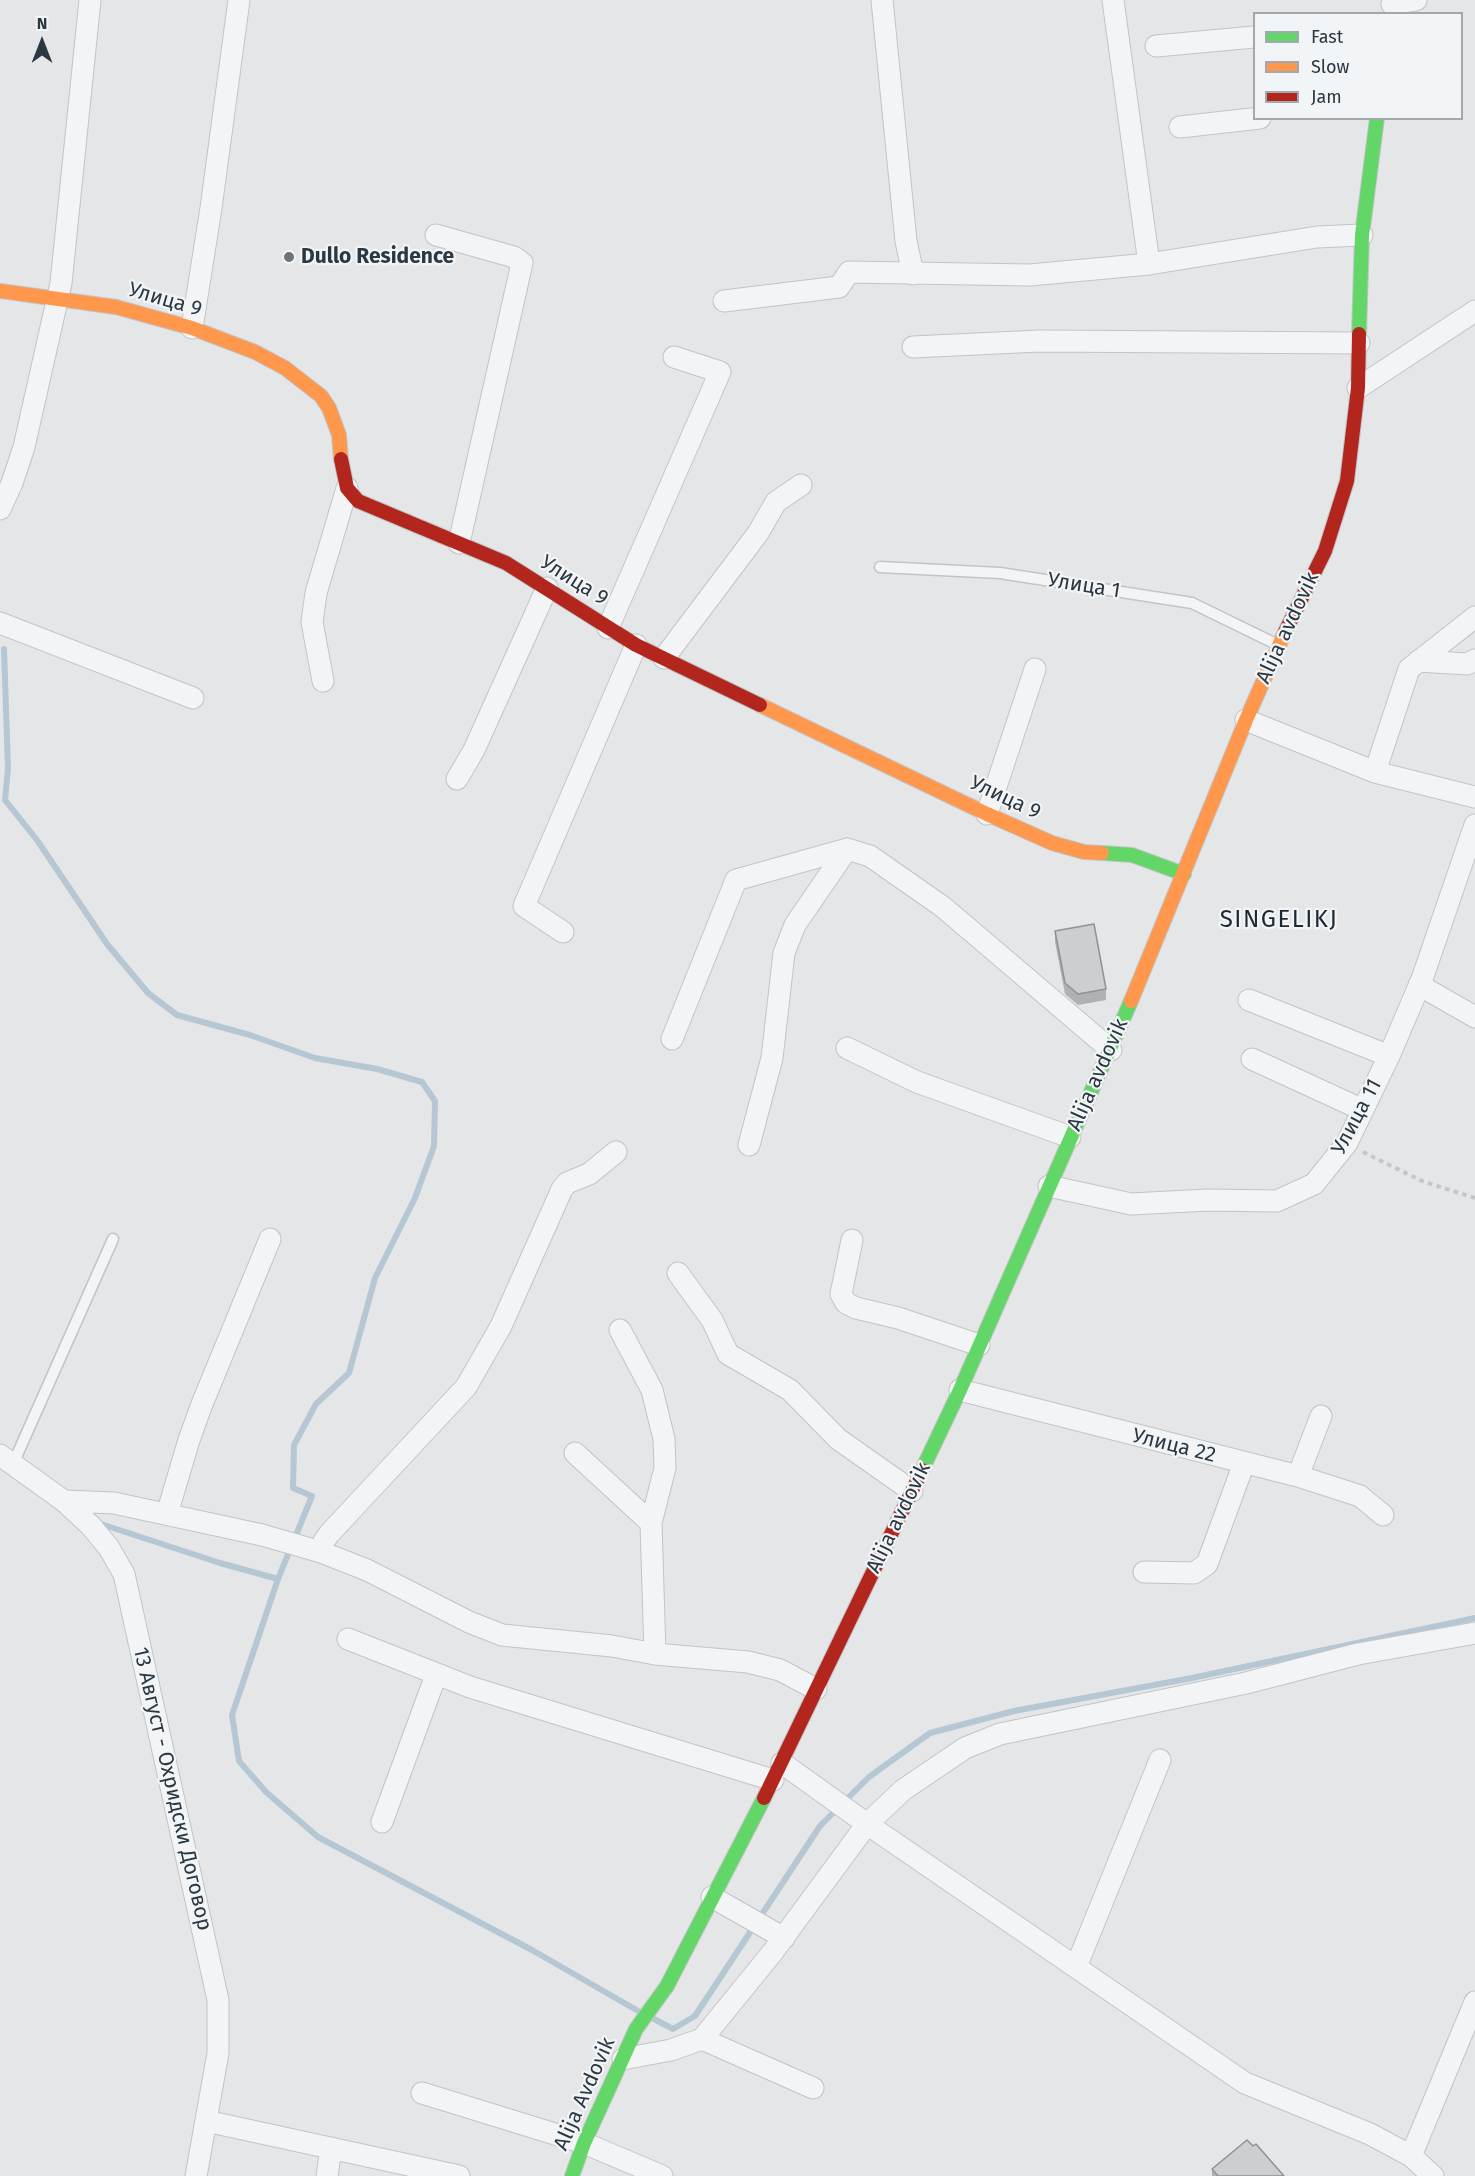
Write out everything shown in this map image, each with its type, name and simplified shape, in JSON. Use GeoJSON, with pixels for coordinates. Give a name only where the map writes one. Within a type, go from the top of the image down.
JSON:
{"type":"FeatureCollection","features":[{"type":"Feature","properties":{"kind":"street"},"geometry":{"type":"LineString","coordinates":[[0,509],[12,483],[24,447],[56,300],[63,259],[90,0]]}},
{"type":"Feature","properties":{"kind":"street"},"geometry":{"type":"LineString","coordinates":[[192,328],[213,197],[239,0]]}},
{"type":"Feature","properties":{"kind":"street"},"geometry":{"type":"LineString","coordinates":[[882,0],[906,241],[913,274]]}},
{"type":"Feature","properties":{"kind":"street"},"geometry":{"type":"LineString","coordinates":[[1113,0],[1149,264]]}},
{"type":"Feature","properties":{"kind":"street"},"geometry":{"type":"LineString","coordinates":[[1391,6],[1416,0]]}},
{"type":"Feature","properties":{"kind":"street"},"geometry":{"type":"LineString","coordinates":[[1156,46],[1253,37]]}},
{"type":"Feature","properties":{"kind":"street"},"geometry":{"type":"LineString","coordinates":[[1180,127],[1253,119]]}},
{"type":"Feature","properties":{"kind":"street","name":"Alija avdovik"},"geometry":{"type":"LineString","coordinates":[[666,1986],[778,1772],[960,1390],[1070,1137],[1111,1050],[1246,720],[1328,541],[1347,481],[1358,387],[1362,236],[1377,120]]}},
{"type":"Feature","properties":{"kind":"street"},"geometry":{"type":"LineString","coordinates":[[436,235],[514,257],[522,263],[459,543]]}},
{"type":"Feature","properties":{"kind":"street"},"geometry":{"type":"LineString","coordinates":[[724,301],[839,287],[849,272],[1030,275],[1149,264],[1317,237],[1362,236]]}},
{"type":"Feature","properties":{"kind":"street","name":"Улица 9"},"geometry":{"type":"LineString","coordinates":[[0,291],[116,307],[192,328],[255,352],[285,368],[321,396],[329,408],[339,435],[347,489],[358,501],[506,563],[636,645],[987,814],[1052,843],[1084,852],[1132,855],[1184,874]]}},
{"type":"Feature","properties":{"kind":"street"},"geometry":{"type":"LineString","coordinates":[[1358,387],[1475,311]]}},
{"type":"Feature","properties":{"kind":"street"},"geometry":{"type":"LineString","coordinates":[[913,347],[1039,341],[1359,343]]}},
{"type":"Feature","properties":{"kind":"street"},"geometry":{"type":"LineString","coordinates":[[608,628],[720,372],[674,357]]}},
{"type":"Feature","properties":{"kind":"street"},"geometry":{"type":"LineString","coordinates":[[664,658],[758,533],[776,502],[801,485]]}},
{"type":"Feature","properties":{"kind":"street"},"geometry":{"type":"LineString","coordinates":[[323,681],[312,622],[313,612],[316,593],[347,489]]}},
{"type":"Feature","properties":{"kind":"street"},"geometry":{"type":"LineString","coordinates":[[457,779],[474,750],[547,588]]}},
{"type":"Feature","properties":{"kind":"street"},"geometry":{"type":"LineString","coordinates":[[1375,772],[1409,669],[1475,617]]}},
{"type":"Feature","properties":{"kind":"street"},"geometry":{"type":"LineString","coordinates":[[0,623],[193,698]]}},
{"type":"Feature","properties":{"kind":"street"},"geometry":{"type":"LineString","coordinates":[[563,932],[524,906],[636,645]]}},
{"type":"Feature","properties":{"kind":"street"},"geometry":{"type":"LineString","coordinates":[[1418,661],[1467,664],[1475,660]]}},
{"type":"Feature","properties":{"kind":"street"},"geometry":{"type":"LineString","coordinates":[[987,814],[1035,669]]}},
{"type":"Feature","properties":{"kind":"street"},"geometry":{"type":"LineString","coordinates":[[1246,720],[1375,772],[1475,797]]}},
{"type":"Feature","properties":{"kind":"street","name":"Улица 11"},"geometry":{"type":"LineString","coordinates":[[1049,1186],[1131,1204],[1208,1200],[1277,1201],[1314,1184],[1347,1143],[1389,1056],[1419,985],[1475,825]]}},
{"type":"Feature","properties":{"kind":"street"},"geometry":{"type":"LineString","coordinates":[[672,1039],[736,880],[847,849],[870,856],[943,907],[1111,1050]]}},
{"type":"Feature","properties":{"kind":"street"},"geometry":{"type":"LineString","coordinates":[[749,1145],[772,1058],[784,953],[795,925],[847,849]]}},
{"type":"Feature","properties":{"kind":"street"},"geometry":{"type":"LineString","coordinates":[[1419,985],[1475,1017]]}},
{"type":"Feature","properties":{"kind":"street"},"geometry":{"type":"LineString","coordinates":[[1249,1000],[1389,1056]]}},
{"type":"Feature","properties":{"kind":"street"},"geometry":{"type":"LineString","coordinates":[[847,1048],[917,1082],[1070,1137]]}},
{"type":"Feature","properties":{"kind":"street"},"geometry":{"type":"LineString","coordinates":[[1252,1059],[1363,1110]]}},
{"type":"Feature","properties":{"kind":"street"},"geometry":{"type":"LineString","coordinates":[[312,1549],[324,1541],[466,1387],[501,1326],[562,1189],[567,1183],[589,1174],[616,1152]]}},
{"type":"Feature","properties":{"kind":"street"},"geometry":{"type":"LineString","coordinates":[[167,1514],[202,1404],[270,1239]]}},
{"type":"Feature","properties":{"kind":"street"},"geometry":{"type":"LineString","coordinates":[[852,1240],[841,1294],[846,1303],[979,1345]]}},
{"type":"Feature","properties":{"kind":"street"},"geometry":{"type":"LineString","coordinates":[[678,1273],[712,1320],[728,1354],[790,1390],[838,1439],[912,1491]]}},
{"type":"Feature","properties":{"kind":"street"},"geometry":{"type":"LineString","coordinates":[[620,1330],[652,1390],[664,1439],[665,1468],[651,1523],[655,1654]]}},
{"type":"Feature","properties":{"kind":"street","name":"Улица 22"},"geometry":{"type":"LineString","coordinates":[[960,1390],[1298,1476],[1360,1497],[1383,1515]]}},
{"type":"Feature","properties":{"kind":"street"},"geometry":{"type":"LineString","coordinates":[[1298,1476],[1321,1416]]}},
{"type":"Feature","properties":{"kind":"street"},"geometry":{"type":"LineString","coordinates":[[575,1454],[651,1523]]}},
{"type":"Feature","properties":{"kind":"street","name":"13 Август - Охридски Договор"},"geometry":{"type":"LineString","coordinates":[[6,1460],[64,1501],[91,1526],[109,1548],[124,1574],[218,2000],[218,2053],[196,2176]]}},
{"type":"Feature","properties":{"kind":"street"},"geometry":{"type":"LineString","coordinates":[[1144,1572],[1194,1573],[1207,1564],[1244,1463]]}},
{"type":"Feature","properties":{"kind":"street"},"geometry":{"type":"LineString","coordinates":[[64,1501],[114,1503],[262,1535],[312,1549],[367,1570],[469,1622],[502,1635],[765,1665],[780,1670],[816,1689]]}},
{"type":"Feature","properties":{"kind":"street"},"geometry":{"type":"LineString","coordinates":[[622,2059],[671,2050],[702,2039],[779,1935],[859,1819],[965,1748],[1000,1734],[1246,1683],[1358,1654],[1475,1633]]}},
{"type":"Feature","properties":{"kind":"street"},"geometry":{"type":"LineString","coordinates":[[348,1640],[436,1675],[778,1772],[819,1791],[1245,2083],[1370,2134],[1411,2156],[1433,2176]]}},
{"type":"Feature","properties":{"kind":"street"},"geometry":{"type":"LineString","coordinates":[[382,1822],[436,1675]]}},
{"type":"Feature","properties":{"kind":"street"},"geometry":{"type":"LineString","coordinates":[[1076,1967],[1160,1760]]}},
{"type":"Feature","properties":{"kind":"street"},"geometry":{"type":"LineString","coordinates":[[712,1897],[779,1935]]}},
{"type":"Feature","properties":{"kind":"street","name":"Alija Avdovik"},"geometry":{"type":"LineString","coordinates":[[572,2176],[584,2143],[636,2029],[666,1986]]}},
{"type":"Feature","properties":{"kind":"street"},"geometry":{"type":"LineString","coordinates":[[1411,2156],[1475,2002]]}},
{"type":"Feature","properties":{"kind":"street"},"geometry":{"type":"LineString","coordinates":[[702,2039],[813,2088]]}},
{"type":"Feature","properties":{"kind":"street"},"geometry":{"type":"LineString","coordinates":[[422,2093],[584,2143],[662,2176]]}},
{"type":"Feature","properties":{"kind":"street"},"geometry":{"type":"LineString","coordinates":[[206,2121],[459,2176]]}},
{"type":"Feature","properties":{"kind":"street"},"geometry":{"type":"LineString","coordinates":[[327,2176],[331,2148]]}},
{"type":"Feature","properties":{"kind":"lane","name":"Улица 1"},"geometry":{"type":"LineString","coordinates":[[880,567],[1000,573],[1192,603],[1279,645]]}},
{"type":"Feature","properties":{"kind":"lane"},"geometry":{"type":"LineString","coordinates":[[6,1460],[113,1239]]}},
{"type":"Feature","properties":{"kind":"path"},"geometry":{"type":"LineString","coordinates":[[1347,1143],[1422,1181],[1475,1197]]}},
{"type":"Feature","properties":{"kind":"building"},"geometry":{"type":"Polygon","coordinates":[[[1094,924],[1106,989],[1078,994],[1065,983],[1055,931],[1094,924]]]}},
{"type":"Feature","properties":{"kind":"building"},"geometry":{"type":"Polygon","coordinates":[[[1247,2140],[1253,2146],[1256,2144],[1284,2176],[1218,2176],[1212,2169],[1247,2140]]]}},
{"type":"Feature","properties":{"kind":"waterway"},"geometry":{"type":"LineString","coordinates":[[4,649],[8,768],[5,800],[37,840],[107,944],[148,993],[177,1015],[250,1035],[315,1058],[377,1069],[422,1082],[435,1101],[434,1146],[415,1198],[375,1278],[349,1373],[316,1404],[294,1445],[293,1488],[312,1496],[278,1579],[232,1715],[239,1761],[266,1792],[318,1837],[532,1950],[640,2012]]}},
{"type":"Feature","properties":{"kind":"waterway"},"geometry":{"type":"LineString","coordinates":[[101,1524],[220,1563],[278,1579]]}},
{"type":"Feature","properties":{"kind":"waterway"},"geometry":{"type":"LineString","coordinates":[[654,2019],[673,2029],[695,2016],[820,1826],[869,1777],[930,1733],[1014,1711],[1192,1678],[1475,1618]]}},
{"type":"Feature","properties":{"kind":"traffic: fast"},"geometry":{"type":"LineString","coordinates":[[1359,334],[1362,235],[1377,120]]}},
{"type":"Feature","properties":{"kind":"traffic: fast"},"geometry":{"type":"LineString","coordinates":[[1102,853],[1132,855],[1184,874]]}},
{"type":"Feature","properties":{"kind":"traffic: fast"},"geometry":{"type":"LineString","coordinates":[[922,1470],[960,1390],[1131,1001]]}},
{"type":"Feature","properties":{"kind":"traffic: fast"},"geometry":{"type":"LineString","coordinates":[[572,2176],[584,2143],[636,2029],[667,1986],[764,1798]]}},
{"type":"Feature","properties":{"kind":"traffic: slow"},"geometry":{"type":"LineString","coordinates":[[0,291],[116,307],[192,328],[255,352],[285,368],[321,396],[329,408],[339,435],[341,459]]}},
{"type":"Feature","properties":{"kind":"traffic: slow"},"geometry":{"type":"LineString","coordinates":[[1131,1001],[1246,720],[1285,632]]}},
{"type":"Feature","properties":{"kind":"traffic: slow"},"geometry":{"type":"LineString","coordinates":[[760,705],[1052,843],[1084,852],[1102,853]]}},
{"type":"Feature","properties":{"kind":"traffic: jam"},"geometry":{"type":"LineString","coordinates":[[1285,632],[1325,551],[1347,481],[1358,388],[1359,334]]}},
{"type":"Feature","properties":{"kind":"traffic: jam"},"geometry":{"type":"LineString","coordinates":[[341,459],[347,488],[358,501],[506,563],[636,645],[760,705]]}},
{"type":"Feature","properties":{"kind":"traffic: jam"},"geometry":{"type":"LineString","coordinates":[[764,1798],[922,1470]]}},
{"type":"Feature","properties":{"kind":"place","name":"Dullo Residence"},"geometry":{"type":"Point","coordinates":[289,257]}},
{"type":"Feature","properties":{"kind":"district","name":"SINGELIKJ"},"geometry":{"type":"Point","coordinates":[1279,920]}}]}
